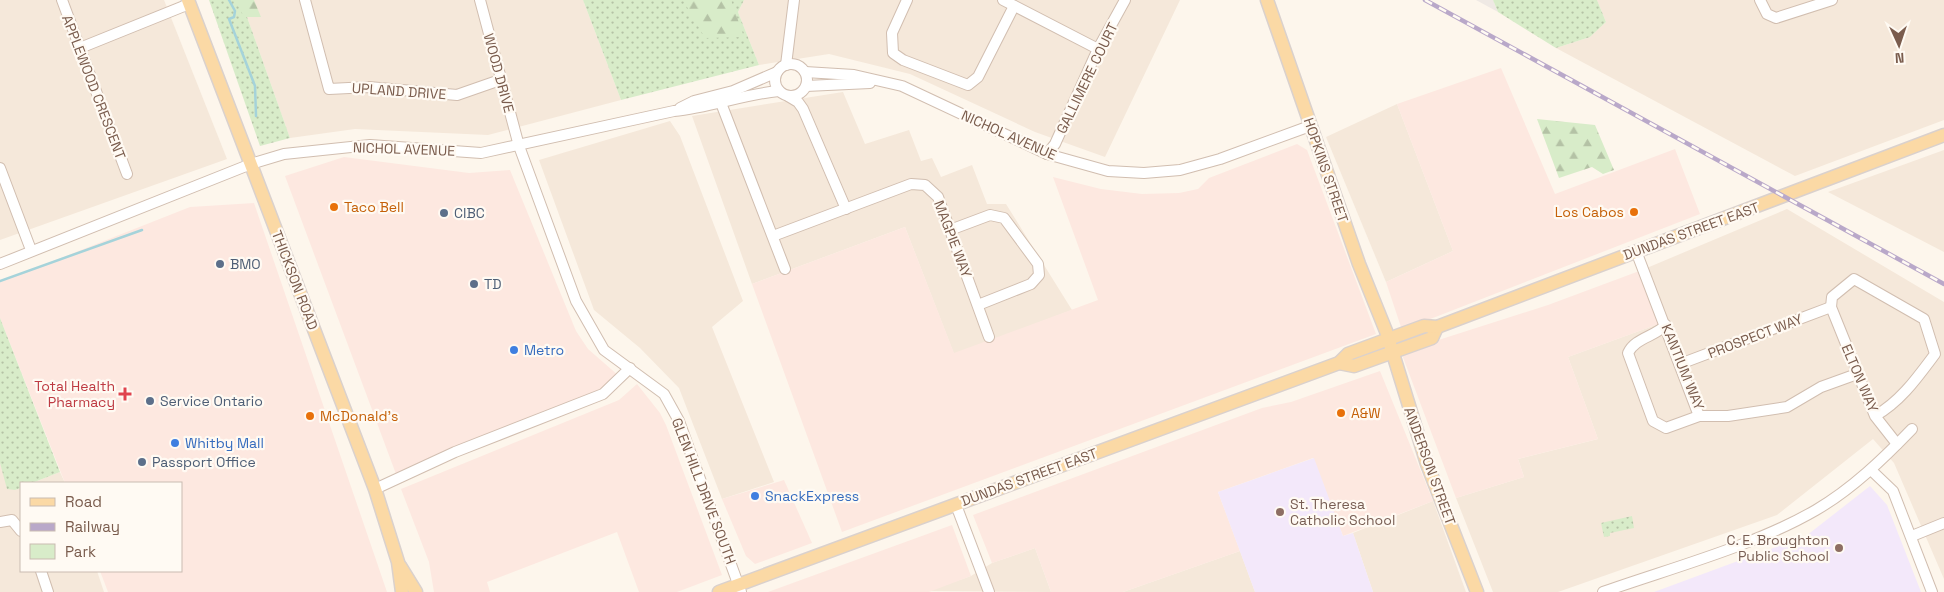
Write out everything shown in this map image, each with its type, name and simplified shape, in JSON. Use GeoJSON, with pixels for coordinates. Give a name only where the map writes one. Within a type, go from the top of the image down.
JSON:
{"type":"FeatureCollection","features":[{"type":"Feature","properties":{"kind":"main road","name":"HOPKINS STREET"},"geometry":{"type":"LineString","coordinates":[[1267,0],[1310,126],[1388,339]]}},
{"type":"Feature","properties":{"kind":"main road","name":"THICKSON ROAD"},"geometry":{"type":"LineString","coordinates":[[188,2],[375,489],[398,562],[402,592]]}},
{"type":"Feature","properties":{"kind":"main road","name":"DUNDAS STREET EAST"},"geometry":{"type":"LineString","coordinates":[[719,592],[740,588],[956,505],[1339,363],[1348,354],[1424,326],[1438,327],[1944,135]]}},
{"type":"Feature","properties":{"kind":"main road","name":"DUNDAS STREET EAST"},"geometry":{"type":"LineString","coordinates":[[1339,363],[1354,366],[1391,353],[1432,338],[1438,327]]}},
{"type":"Feature","properties":{"kind":"main road","name":"ANDERSON STREET"},"geometry":{"type":"LineString","coordinates":[[1388,339],[1427,464],[1477,592]]}},
{"type":"Feature","properties":{"kind":"main road","name":"THICKSON ROAD"},"geometry":{"type":"LineString","coordinates":[[398,562],[416,592]]}},
{"type":"Feature","properties":{"kind":"street","name":"APPLEWOOD CRESCENT"},"geometry":{"type":"LineString","coordinates":[[62,0],[127,174]]}},
{"type":"Feature","properties":{"kind":"street","name":"UPLAND DRIVE"},"geometry":{"type":"LineString","coordinates":[[305,0],[329,89],[369,86],[457,95],[500,80]]}},
{"type":"Feature","properties":{"kind":"street","name":"WOOD DRIVE"},"geometry":{"type":"LineString","coordinates":[[480,0],[519,146]]}},
{"type":"Feature","properties":{"kind":"street"},"geometry":{"type":"LineString","coordinates":[[791,65],[790,29],[794,0]]}},
{"type":"Feature","properties":{"kind":"street"},"geometry":{"type":"LineString","coordinates":[[907,0],[892,33],[893,53],[903,60],[968,85],[978,77],[1014,6]]}},
{"type":"Feature","properties":{"kind":"street"},"geometry":{"type":"LineString","coordinates":[[1003,0],[1098,49]]}},
{"type":"Feature","properties":{"kind":"street","name":"GALLIMERE COURT"},"geometry":{"type":"LineString","coordinates":[[1047,154],[1056,144],[1098,49],[1125,0]]}},
{"type":"Feature","properties":{"kind":"street"},"geometry":{"type":"LineString","coordinates":[[1760,0],[1767,14],[1776,18],[1832,0]]}},
{"type":"Feature","properties":{"kind":"street"},"geometry":{"type":"LineString","coordinates":[[80,48],[188,2]]}},
{"type":"Feature","properties":{"kind":"street"},"geometry":{"type":"LineString","coordinates":[[791,65],[805,72],[803,109]]}},
{"type":"Feature","properties":{"kind":"street"},"geometry":{"type":"LineString","coordinates":[[791,65],[777,72],[775,82],[784,93],[798,102],[803,109],[846,209]]}},
{"type":"Feature","properties":{"kind":"street","name":"NICHOL AVENUE"},"geometry":{"type":"LineString","coordinates":[[674,111],[694,101],[733,91],[777,72]]}},
{"type":"Feature","properties":{"kind":"street","name":"NICHOL AVENUE"},"geometry":{"type":"LineString","coordinates":[[805,72],[854,75],[902,86],[1047,154],[1108,172],[1144,173],[1180,170],[1220,159],[1310,126]]}},
{"type":"Feature","properties":{"kind":"street","name":"NICHOL AVENUE"},"geometry":{"type":"LineString","coordinates":[[805,88],[884,83]]}},
{"type":"Feature","properties":{"kind":"street"},"geometry":{"type":"LineString","coordinates":[[784,93],[798,95],[805,88]]}},
{"type":"Feature","properties":{"kind":"street","name":"NICHOL AVENUE"},"geometry":{"type":"LineString","coordinates":[[0,264],[250,164],[284,154],[370,145],[481,153],[674,111],[721,103],[756,93],[784,93]]}},
{"type":"Feature","properties":{"kind":"street"},"geometry":{"type":"LineString","coordinates":[[721,103],[785,269]]}},
{"type":"Feature","properties":{"kind":"street","name":"GLEN HILL DRIVE SOUTH"},"geometry":{"type":"LineString","coordinates":[[519,146],[576,302],[604,350],[664,394],[679,421],[740,588]]}},
{"type":"Feature","properties":{"kind":"street"},"geometry":{"type":"LineString","coordinates":[[0,168],[31,250]]}},
{"type":"Feature","properties":{"kind":"street","name":"MAGPIE WAY"},"geometry":{"type":"LineString","coordinates":[[773,236],[911,184],[921,184],[936,194],[989,337]]}},
{"type":"Feature","properties":{"kind":"street"},"geometry":{"type":"LineString","coordinates":[[950,230],[987,216],[998,215],[1007,220],[1038,264],[1039,276],[1031,284],[978,305]]}},
{"type":"Feature","properties":{"kind":"street","name":"KANTIUM WAY"},"geometry":{"type":"LineString","coordinates":[[1636,251],[1666,325],[1699,416],[1728,416],[1787,407],[1822,387],[1857,374]]}},
{"type":"Feature","properties":{"kind":"street"},"geometry":{"type":"LineString","coordinates":[[1831,307],[1832,298],[1854,279],[1924,319],[1935,354],[1908,390],[1888,408],[1875,416]]}},
{"type":"Feature","properties":{"kind":"street","name":"PROSPECT WAY"},"geometry":{"type":"LineString","coordinates":[[1680,364],[1831,307]]}},
{"type":"Feature","properties":{"kind":"street","name":"ELTON WAY"},"geometry":{"type":"LineString","coordinates":[[1831,307],[1875,416],[1897,444]]}},
{"type":"Feature","properties":{"kind":"street"},"geometry":{"type":"LineString","coordinates":[[1666,325],[1659,332],[1632,345],[1628,353],[1653,421],[1666,428],[1699,416]]}},
{"type":"Feature","properties":{"kind":"street"},"geometry":{"type":"LineString","coordinates":[[375,489],[455,452],[603,394],[630,368]]}},
{"type":"Feature","properties":{"kind":"street"},"geometry":{"type":"LineString","coordinates":[[1603,592],[1777,530],[1817,509],[1871,470],[1912,429]]}},
{"type":"Feature","properties":{"kind":"street"},"geometry":{"type":"LineString","coordinates":[[1871,470],[1893,491],[1912,536],[1932,592]]}},
{"type":"Feature","properties":{"kind":"street"},"geometry":{"type":"LineString","coordinates":[[956,505],[989,592]]}},
{"type":"Feature","properties":{"kind":"street"},"geometry":{"type":"LineString","coordinates":[[0,522],[12,520],[20,530]]}},
{"type":"Feature","properties":{"kind":"street"},"geometry":{"type":"LineString","coordinates":[[1912,536],[1944,523]]}},
{"type":"Feature","properties":{"kind":"street"},"geometry":{"type":"LineString","coordinates":[[41,572],[48,592]]}},
{"type":"Feature","properties":{"kind":"shaded area"},"geometry":{"type":"Polygon","coordinates":[[[0,0],[164,0],[227,159],[0,240],[0,0]]]}},
{"type":"Feature","properties":{"kind":"shaded area"},"geometry":{"type":"Polygon","coordinates":[[[241,0],[583,0],[621,100],[488,135],[355,129],[290,138],[241,0]]]}},
{"type":"Feature","properties":{"kind":"shaded area"},"geometry":{"type":"Polygon","coordinates":[[[744,0],[1180,0],[1105,157],[1035,132],[910,74],[829,54],[759,65],[738,12],[744,0]]]}},
{"type":"Feature","properties":{"kind":"shaded area"},"geometry":{"type":"Polygon","coordinates":[[[1476,0],[1493,0],[1498,12],[1476,0]]]}},
{"type":"Feature","properties":{"kind":"shaded area"},"geometry":{"type":"Polygon","coordinates":[[[1597,0],[1944,0],[1944,120],[1795,176],[1556,48],[1590,37],[1606,22],[1597,0]]]}},
{"type":"Feature","properties":{"kind":"shaded area"},"geometry":{"type":"Polygon","coordinates":[[[1501,68],[1555,194],[1675,149],[1700,214],[1402,330],[1386,282],[1453,251],[1397,104],[1501,68]]]}},
{"type":"Feature","properties":{"kind":"shaded area"},"geometry":{"type":"Polygon","coordinates":[[[843,92],[865,144],[909,130],[921,161],[932,158],[941,177],[972,165],[987,204],[1006,204],[1072,310],[954,354],[905,227],[752,284],[692,116],[843,92]]]}},
{"type":"Feature","properties":{"kind":"shaded area"},"geometry":{"type":"Polygon","coordinates":[[[1397,104],[1453,251],[1386,282],[1326,137],[1397,104]]]}},
{"type":"Feature","properties":{"kind":"shaded area"},"geometry":{"type":"Polygon","coordinates":[[[670,121],[680,136],[743,301],[712,327],[774,482],[722,499],[679,388],[640,348],[594,310],[539,160],[670,121]]]}},
{"type":"Feature","properties":{"kind":"shaded area"},"geometry":{"type":"Polygon","coordinates":[[[1297,144],[1307,150],[1376,334],[842,532],[752,284],[905,227],[954,353],[1098,300],[1053,177],[1101,189],[1142,194],[1179,193],[1198,189],[1209,178],[1297,144]]]}},
{"type":"Feature","properties":{"kind":"shaded area"},"geometry":{"type":"Polygon","coordinates":[[[1944,150],[1944,252],[1828,192],[1944,150]]]}},
{"type":"Feature","properties":{"kind":"shaded area"},"geometry":{"type":"Polygon","coordinates":[[[344,157],[469,173],[510,170],[576,331],[588,349],[619,376],[605,387],[396,474],[285,176],[344,157]]]}},
{"type":"Feature","properties":{"kind":"shaded area"},"geometry":{"type":"Polygon","coordinates":[[[254,203],[387,592],[108,592],[100,572],[182,572],[182,482],[65,482],[0,318],[0,282],[190,207],[254,203]]]}},
{"type":"Feature","properties":{"kind":"shaded area"},"geometry":{"type":"Polygon","coordinates":[[[1787,209],[1944,302],[1944,579],[1894,463],[1873,439],[1777,515],[1558,592],[1493,592],[1456,498],[1524,477],[1518,459],[1598,439],[1568,357],[1661,323],[1642,270],[1787,209]]]}},
{"type":"Feature","properties":{"kind":"shaded area"},"geometry":{"type":"Polygon","coordinates":[[[1642,270],[1661,323],[1568,357],[1598,439],[1518,459],[1524,477],[1456,498],[1401,352],[1548,305],[1642,270]]]}},
{"type":"Feature","properties":{"kind":"shaded area"},"geometry":{"type":"Polygon","coordinates":[[[1380,371],[1433,501],[1343,536],[1313,458],[1218,492],[1240,551],[1123,592],[1051,592],[1035,548],[992,563],[973,515],[1262,408],[1291,402],[1380,371]]]}},
{"type":"Feature","properties":{"kind":"shaded area"},"geometry":{"type":"Polygon","coordinates":[[[637,384],[660,413],[666,425],[722,575],[677,592],[639,592],[617,532],[487,582],[490,592],[434,592],[429,562],[401,489],[619,400],[637,384]]]}},
{"type":"Feature","properties":{"kind":"shaded area","name":"St. Theresa Catholic School"},"geometry":{"type":"Polygon","coordinates":[[[1314,458],[1343,536],[1353,533],[1373,592],[1255,592],[1218,492],[1314,458]]]}},
{"type":"Feature","properties":{"kind":"shaded area"},"geometry":{"type":"Polygon","coordinates":[[[0,463],[8,485],[15,490],[20,488],[20,572],[97,572],[104,592],[0,592],[0,463]]]}},
{"type":"Feature","properties":{"kind":"shaded area"},"geometry":{"type":"Polygon","coordinates":[[[60,472],[65,482],[35,482],[60,472]]]}},
{"type":"Feature","properties":{"kind":"shaded area"},"geometry":{"type":"Polygon","coordinates":[[[784,480],[812,543],[755,564],[746,556],[722,499],[784,480]]]}},
{"type":"Feature","properties":{"kind":"shaded area","name":"C. E. Broughton Public School"},"geometry":{"type":"Polygon","coordinates":[[[1870,486],[1887,505],[1921,592],[1654,592],[1806,536],[1870,486]]]}},
{"type":"Feature","properties":{"kind":"shaded area"},"geometry":{"type":"Polygon","coordinates":[[[1433,501],[1466,592],[1373,592],[1353,533],[1433,501]]]}},
{"type":"Feature","properties":{"kind":"shaded area"},"geometry":{"type":"Polygon","coordinates":[[[952,525],[971,576],[929,592],[768,592],[952,525]]]}},
{"type":"Feature","properties":{"kind":"shaded area"},"geometry":{"type":"Polygon","coordinates":[[[1035,548],[1051,592],[928,591],[971,576],[992,563],[1035,548]]]}},
{"type":"Feature","properties":{"kind":"shaded area"},"geometry":{"type":"Polygon","coordinates":[[[1240,551],[1255,592],[1123,592],[1240,551]]]}},
{"type":"Feature","properties":{"kind":"green space"},"geometry":{"type":"Polygon","coordinates":[[[209,0],[241,0],[290,138],[260,146],[209,0]]]}},
{"type":"Feature","properties":{"kind":"green space"},"geometry":{"type":"Polygon","coordinates":[[[235,0],[254,0],[261,17],[244,17],[235,0]]]}},
{"type":"Feature","properties":{"kind":"green space"},"geometry":{"type":"Polygon","coordinates":[[[583,0],[744,0],[738,12],[759,65],[621,100],[583,0]]]}},
{"type":"Feature","properties":{"kind":"green space"},"geometry":{"type":"Polygon","coordinates":[[[683,0],[731,0],[744,37],[705,38],[683,0]]]}},
{"type":"Feature","properties":{"kind":"green space"},"geometry":{"type":"Polygon","coordinates":[[[1493,0],[1597,0],[1606,22],[1590,37],[1556,48],[1498,12],[1493,0]]]}},
{"type":"Feature","properties":{"kind":"green space"},"geometry":{"type":"Polygon","coordinates":[[[1537,119],[1595,125],[1614,170],[1603,174],[1592,167],[1559,178],[1537,119]]]}},
{"type":"Feature","properties":{"kind":"green space"},"geometry":{"type":"Polygon","coordinates":[[[0,318],[60,472],[35,482],[20,482],[20,488],[15,490],[7,489],[0,463],[0,318]]]}},
{"type":"Feature","properties":{"kind":"green space"},"geometry":{"type":"Polygon","coordinates":[[[1632,516],[1634,528],[1610,533],[1610,536],[1604,537],[1601,523],[1632,516]]]}},
{"type":"Feature","properties":{"kind":"waterway"},"geometry":{"type":"LineString","coordinates":[[229,0],[235,11],[234,17],[229,19],[255,86],[256,116]]}},
{"type":"Feature","properties":{"kind":"waterway"},"geometry":{"type":"LineString","coordinates":[[0,281],[142,230]]}},
{"type":"Feature","properties":{"kind":"railway"},"geometry":{"type":"LineString","coordinates":[[1425,0],[1944,284]]}},
{"type":"Feature","properties":{"kind":"place","name":"Taco Bell"},"geometry":{"type":"Point","coordinates":[334,207]}},
{"type":"Feature","properties":{"kind":"place","name":"Los Cabos"},"geometry":{"type":"Point","coordinates":[1634,212]}},
{"type":"Feature","properties":{"kind":"place","name":"CIBC"},"geometry":{"type":"Point","coordinates":[444,213]}},
{"type":"Feature","properties":{"kind":"place","name":"BMO"},"geometry":{"type":"Point","coordinates":[220,264]}},
{"type":"Feature","properties":{"kind":"place","name":"TD"},"geometry":{"type":"Point","coordinates":[474,284]}},
{"type":"Feature","properties":{"kind":"place","name":"Metro"},"geometry":{"type":"Point","coordinates":[514,350]}},
{"type":"Feature","properties":{"kind":"place","name":"Total Health Pharmacy"},"geometry":{"type":"Point","coordinates":[125,394]}},
{"type":"Feature","properties":{"kind":"place","name":"Service Ontario"},"geometry":{"type":"Point","coordinates":[150,401]}},
{"type":"Feature","properties":{"kind":"place","name":"A&W"},"geometry":{"type":"Point","coordinates":[1341,413]}},
{"type":"Feature","properties":{"kind":"place","name":"McDonald's"},"geometry":{"type":"Point","coordinates":[310,416]}},
{"type":"Feature","properties":{"kind":"place","name":"Whitby Mall"},"geometry":{"type":"Point","coordinates":[175,443]}},
{"type":"Feature","properties":{"kind":"place","name":"Passport Office"},"geometry":{"type":"Point","coordinates":[142,462]}},
{"type":"Feature","properties":{"kind":"place","name":"SnackExpress"},"geometry":{"type":"Point","coordinates":[755,496]}},
{"type":"Feature","properties":{"kind":"place","name":"St. Theresa Catholic School"},"geometry":{"type":"Point","coordinates":[1280,512]}},
{"type":"Feature","properties":{"kind":"place","name":"C. E. Broughton Public School"},"geometry":{"type":"Point","coordinates":[1839,548]}}]}
